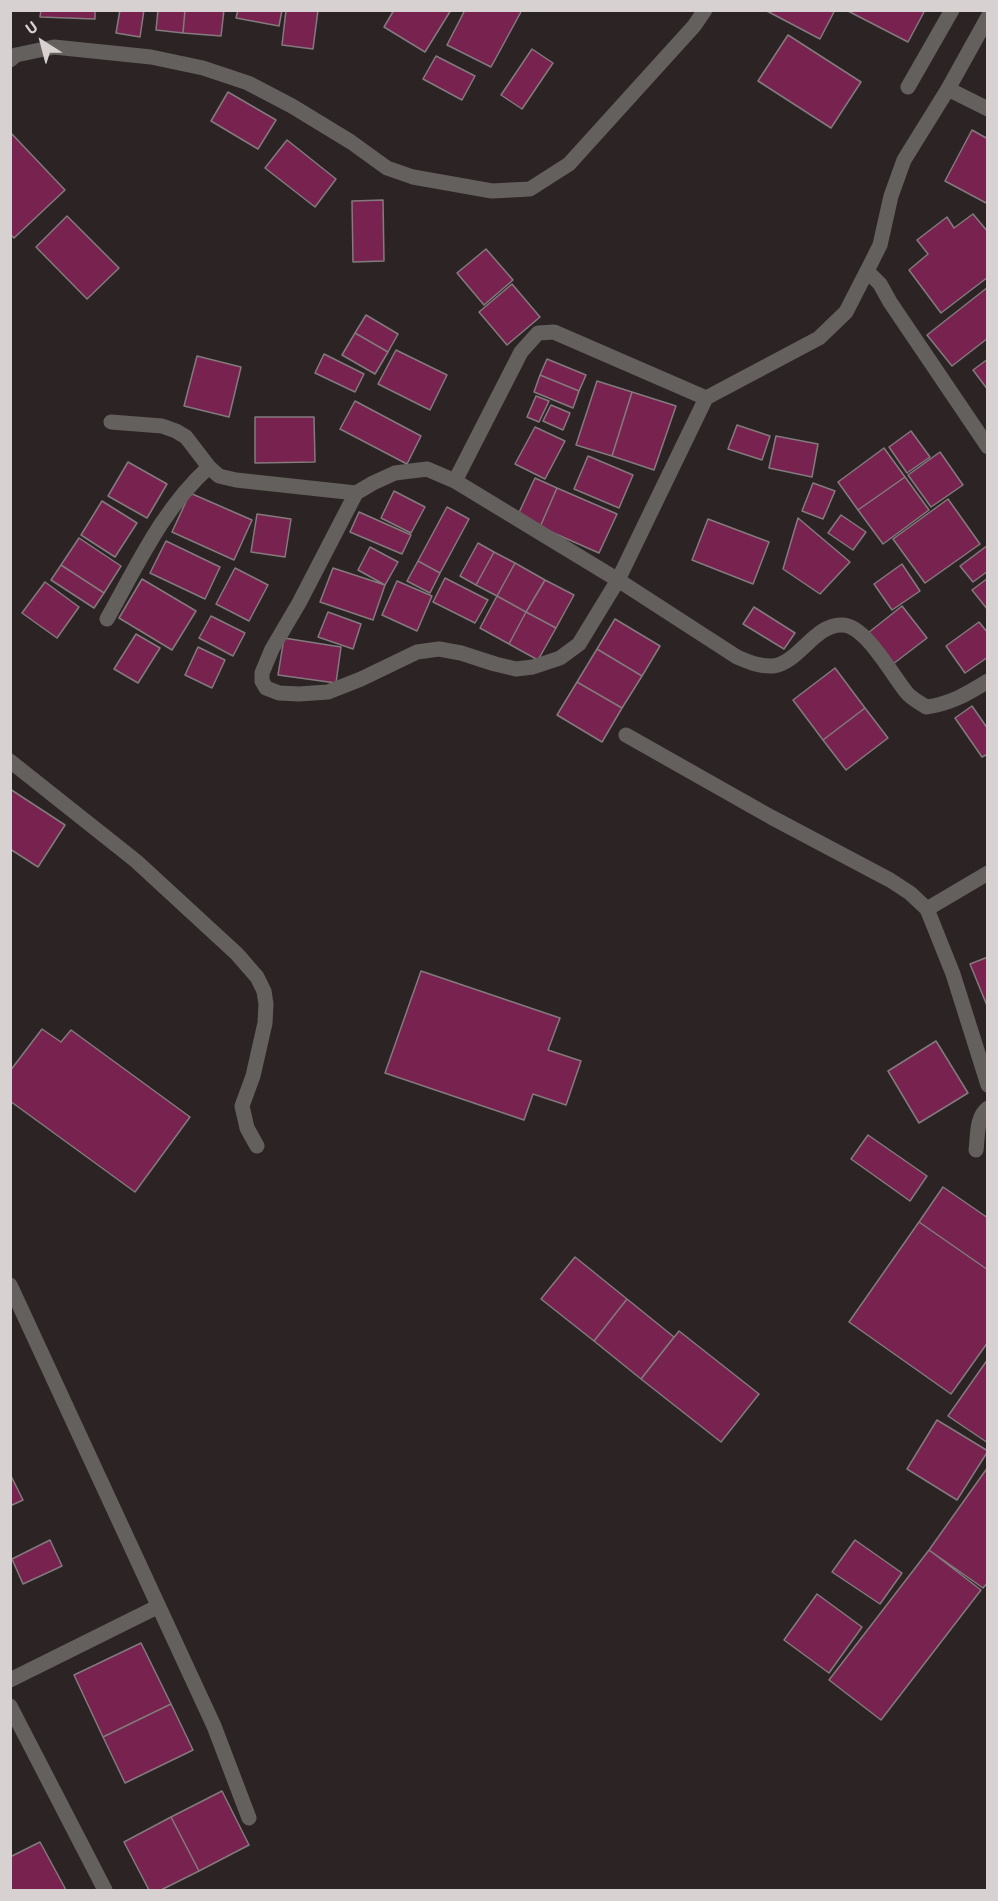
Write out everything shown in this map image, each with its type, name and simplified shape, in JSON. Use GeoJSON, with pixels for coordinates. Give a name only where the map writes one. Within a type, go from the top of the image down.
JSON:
{"type":"FeatureCollection","features":[{"type":"Feature","properties":{"kind":"street"},"geometry":{"type":"LineString","coordinates":[[12,55],[54,47],[151,57],[203,68],[248,83],[292,106],[351,142],[387,168],[413,177],[492,191],[530,189],[569,164],[678,44],[705,10]]}},
{"type":"Feature","properties":{"kind":"street"},"geometry":{"type":"LineString","coordinates":[[908,87],[952,10]]}},
{"type":"Feature","properties":{"kind":"street"},"geometry":{"type":"LineString","coordinates":[[987,17],[948,89],[904,160],[891,196],[880,245],[846,312],[819,338],[706,398],[618,580],[579,644],[549,663],[516,669],[462,653],[439,649],[417,652],[328,692],[279,693],[271,691],[262,681],[262,673],[272,649],[300,603],[356,494],[395,473],[427,470],[455,481],[618,580],[738,657],[758,665],[775,666],[793,656],[831,626],[844,625],[860,632],[909,695],[926,707],[941,705],[962,697],[987,681]]}},
{"type":"Feature","properties":{"kind":"street"},"geometry":{"type":"LineString","coordinates":[[948,89],[987,109]]}},
{"type":"Feature","properties":{"kind":"street"},"geometry":{"type":"LineString","coordinates":[[867,271],[880,284],[987,447]]}},
{"type":"Feature","properties":{"kind":"street"},"geometry":{"type":"LineString","coordinates":[[455,481],[521,352],[538,333],[554,332],[706,398]]}},
{"type":"Feature","properties":{"kind":"street"},"geometry":{"type":"LineString","coordinates":[[111,422],[162,426],[176,431],[186,437],[209,467],[219,476],[356,494]]}},
{"type":"Feature","properties":{"kind":"street"},"geometry":{"type":"LineString","coordinates":[[107,619],[168,512],[186,489],[209,467]]}},
{"type":"Feature","properties":{"kind":"street"},"geometry":{"type":"LineString","coordinates":[[626,735],[771,817],[890,880],[910,893],[927,909],[953,974],[987,1084]]}},
{"type":"Feature","properties":{"kind":"street"},"geometry":{"type":"LineString","coordinates":[[10,761],[136,861],[237,954],[257,977],[264,992],[265,1023],[253,1076],[242,1106],[247,1128],[257,1146]]}},
{"type":"Feature","properties":{"kind":"street"},"geometry":{"type":"LineString","coordinates":[[927,909],[987,873]]}},
{"type":"Feature","properties":{"kind":"street"},"geometry":{"type":"LineString","coordinates":[[976,1150],[980,1118],[982,1112],[987,1108]]}},
{"type":"Feature","properties":{"kind":"street"},"geometry":{"type":"LineString","coordinates":[[10,1285],[214,1726],[249,1818]]}},
{"type":"Feature","properties":{"kind":"street"},"geometry":{"type":"LineString","coordinates":[[10,1680],[157,1607]]}},
{"type":"Feature","properties":{"kind":"street"},"geometry":{"type":"LineString","coordinates":[[10,1706],[105,1890]]}},
{"type":"Feature","properties":{"kind":"building"},"geometry":{"type":"Polygon","coordinates":[[[41,10],[95,10],[95,19],[40,17],[41,10]]]}},
{"type":"Feature","properties":{"kind":"building"},"geometry":{"type":"Polygon","coordinates":[[[120,10],[144,10],[140,37],[116,33],[120,10]]]}},
{"type":"Feature","properties":{"kind":"building"},"geometry":{"type":"Polygon","coordinates":[[[158,10],[185,10],[183,33],[156,30],[158,10]]]}},
{"type":"Feature","properties":{"kind":"building"},"geometry":{"type":"Polygon","coordinates":[[[185,10],[224,10],[221,36],[183,33],[185,10]]]}},
{"type":"Feature","properties":{"kind":"building"},"geometry":{"type":"Polygon","coordinates":[[[238,10],[282,10],[279,26],[236,18],[238,10]]]}},
{"type":"Feature","properties":{"kind":"building"},"geometry":{"type":"Polygon","coordinates":[[[286,10],[318,10],[313,49],[282,45],[286,10]]]}},
{"type":"Feature","properties":{"kind":"building"},"geometry":{"type":"Polygon","coordinates":[[[394,10],[451,10],[425,52],[384,27],[394,10]]]}},
{"type":"Feature","properties":{"kind":"building"},"geometry":{"type":"Polygon","coordinates":[[[465,10],[522,10],[491,67],[447,45],[465,10]]]}},
{"type":"Feature","properties":{"kind":"building"},"geometry":{"type":"Polygon","coordinates":[[[765,10],[835,10],[820,39],[765,10]]]}},
{"type":"Feature","properties":{"kind":"building"},"geometry":{"type":"Polygon","coordinates":[[[922,10],[924,12],[908,42],[848,11],[922,10]]]}},
{"type":"Feature","properties":{"kind":"building"},"geometry":{"type":"Polygon","coordinates":[[[788,35],[861,82],[831,128],[758,81],[788,35]]]}},
{"type":"Feature","properties":{"kind":"building"},"geometry":{"type":"Polygon","coordinates":[[[532,49],[553,63],[522,109],[501,95],[532,49]]]}},
{"type":"Feature","properties":{"kind":"building"},"geometry":{"type":"Polygon","coordinates":[[[436,56],[475,76],[462,100],[423,79],[436,56]]]}},
{"type":"Feature","properties":{"kind":"building"},"geometry":{"type":"Polygon","coordinates":[[[228,92],[276,120],[258,149],[211,121],[228,92]]]}},
{"type":"Feature","properties":{"kind":"building"},"geometry":{"type":"Polygon","coordinates":[[[972,130],[988,139],[988,204],[945,181],[972,130]]]}},
{"type":"Feature","properties":{"kind":"building"},"geometry":{"type":"Polygon","coordinates":[[[10,132],[65,190],[14,238],[10,234],[10,132]]]}},
{"type":"Feature","properties":{"kind":"building"},"geometry":{"type":"Polygon","coordinates":[[[287,140],[336,179],[315,207],[265,168],[287,140]]]}},
{"type":"Feature","properties":{"kind":"building"},"geometry":{"type":"Polygon","coordinates":[[[383,200],[384,261],[353,262],[352,201],[383,200]]]}},
{"type":"Feature","properties":{"kind":"building"},"geometry":{"type":"Polygon","coordinates":[[[973,214],[988,232],[988,277],[941,313],[909,270],[928,254],[917,240],[947,217],[954,228],[973,214]]]}},
{"type":"Feature","properties":{"kind":"building"},"geometry":{"type":"Polygon","coordinates":[[[67,216],[119,268],[87,299],[36,247],[67,216]]]}},
{"type":"Feature","properties":{"kind":"building"},"geometry":{"type":"Polygon","coordinates":[[[486,249],[513,280],[484,305],[457,273],[486,249]]]}},
{"type":"Feature","properties":{"kind":"building"},"geometry":{"type":"Polygon","coordinates":[[[512,284],[540,317],[507,345],[479,312],[512,284]]]}},
{"type":"Feature","properties":{"kind":"building"},"geometry":{"type":"Polygon","coordinates":[[[988,287],[988,338],[952,366],[927,335],[988,287]]]}},
{"type":"Feature","properties":{"kind":"building"},"geometry":{"type":"Polygon","coordinates":[[[366,315],[398,334],[388,352],[355,333],[366,315]]]}},
{"type":"Feature","properties":{"kind":"building"},"geometry":{"type":"Polygon","coordinates":[[[355,333],[388,352],[375,374],[342,355],[355,333]]]}},
{"type":"Feature","properties":{"kind":"building"},"geometry":{"type":"Polygon","coordinates":[[[396,350],[447,375],[430,410],[378,384],[396,350]]]}},
{"type":"Feature","properties":{"kind":"building"},"geometry":{"type":"Polygon","coordinates":[[[324,354],[364,374],[355,392],[315,373],[324,354]]]}},
{"type":"Feature","properties":{"kind":"building"},"geometry":{"type":"Polygon","coordinates":[[[197,356],[241,367],[229,417],[184,406],[197,356]]]}},
{"type":"Feature","properties":{"kind":"building"},"geometry":{"type":"Polygon","coordinates":[[[547,359],[586,375],[579,391],[540,375],[547,359]]]}},
{"type":"Feature","properties":{"kind":"building"},"geometry":{"type":"Polygon","coordinates":[[[988,359],[988,390],[973,370],[988,359]]]}},
{"type":"Feature","properties":{"kind":"building"},"geometry":{"type":"Polygon","coordinates":[[[540,375],[579,391],[573,408],[534,392],[540,375]]]}},
{"type":"Feature","properties":{"kind":"building"},"geometry":{"type":"Polygon","coordinates":[[[597,381],[632,392],[612,456],[576,445],[597,381]]]}},
{"type":"Feature","properties":{"kind":"building"},"geometry":{"type":"Polygon","coordinates":[[[632,392],[676,406],[654,470],[612,456],[632,392]]]}},
{"type":"Feature","properties":{"kind":"building"},"geometry":{"type":"Polygon","coordinates":[[[536,396],[549,401],[539,422],[527,417],[536,396]]]}},
{"type":"Feature","properties":{"kind":"building"},"geometry":{"type":"Polygon","coordinates":[[[355,401],[421,436],[407,464],[340,429],[355,401]]]}},
{"type":"Feature","properties":{"kind":"building"},"geometry":{"type":"Polygon","coordinates":[[[551,405],[570,413],[563,430],[543,421],[551,405]]]}},
{"type":"Feature","properties":{"kind":"building"},"geometry":{"type":"Polygon","coordinates":[[[255,417],[314,417],[315,462],[255,463],[255,417]]]}},
{"type":"Feature","properties":{"kind":"building"},"geometry":{"type":"Polygon","coordinates":[[[737,425],[770,436],[762,460],[728,449],[737,425]]]}},
{"type":"Feature","properties":{"kind":"building"},"geometry":{"type":"Polygon","coordinates":[[[535,427],[565,441],[545,479],[515,464],[535,427]]]}},
{"type":"Feature","properties":{"kind":"building"},"geometry":{"type":"Polygon","coordinates":[[[911,431],[930,457],[907,473],[889,447],[911,431]]]}},
{"type":"Feature","properties":{"kind":"building"},"geometry":{"type":"Polygon","coordinates":[[[776,436],[818,444],[812,477],[769,468],[776,436]]]}},
{"type":"Feature","properties":{"kind":"building"},"geometry":{"type":"Polygon","coordinates":[[[884,448],[905,477],[858,510],[838,482],[884,448]]]}},
{"type":"Feature","properties":{"kind":"building"},"geometry":{"type":"Polygon","coordinates":[[[940,452],[963,485],[931,507],[908,475],[940,452]]]}},
{"type":"Feature","properties":{"kind":"building"},"geometry":{"type":"Polygon","coordinates":[[[588,456],[633,475],[619,508],[574,489],[588,456]]]}},
{"type":"Feature","properties":{"kind":"building"},"geometry":{"type":"Polygon","coordinates":[[[128,462],[167,484],[147,518],[108,496],[128,462]]]}},
{"type":"Feature","properties":{"kind":"building"},"geometry":{"type":"Polygon","coordinates":[[[905,477],[929,510],[883,544],[858,510],[905,477]]]}},
{"type":"Feature","properties":{"kind":"building"},"geometry":{"type":"Polygon","coordinates":[[[535,478],[557,488],[540,527],[517,517],[535,478]]]}},
{"type":"Feature","properties":{"kind":"building"},"geometry":{"type":"Polygon","coordinates":[[[813,483],[835,491],[823,519],[802,511],[813,483]]]}},
{"type":"Feature","properties":{"kind":"building"},"geometry":{"type":"Polygon","coordinates":[[[557,488],[617,514],[599,553],[540,527],[557,488]]]}},
{"type":"Feature","properties":{"kind":"building"},"geometry":{"type":"Polygon","coordinates":[[[394,491],[425,507],[411,533],[381,518],[394,491]]]}},
{"type":"Feature","properties":{"kind":"building"},"geometry":{"type":"Polygon","coordinates":[[[190,493],[252,520],[234,560],[172,532],[190,493]]]}},
{"type":"Feature","properties":{"kind":"building"},"geometry":{"type":"Polygon","coordinates":[[[948,499],[980,544],[925,583],[893,539],[948,499]]]}},
{"type":"Feature","properties":{"kind":"building"},"geometry":{"type":"Polygon","coordinates":[[[102,501],[137,523],[115,557],[81,535],[102,501]]]}},
{"type":"Feature","properties":{"kind":"building"},"geometry":{"type":"Polygon","coordinates":[[[447,507],[469,519],[440,573],[418,561],[447,507]]]}},
{"type":"Feature","properties":{"kind":"building"},"geometry":{"type":"Polygon","coordinates":[[[359,512],[411,535],[402,554],[350,532],[359,512]]]}},
{"type":"Feature","properties":{"kind":"building"},"geometry":{"type":"Polygon","coordinates":[[[257,514],[291,519],[285,557],[251,552],[257,514]]]}},
{"type":"Feature","properties":{"kind":"building"},"geometry":{"type":"Polygon","coordinates":[[[841,515],[866,532],[853,550],[828,533],[841,515]]]}},
{"type":"Feature","properties":{"kind":"building"},"geometry":{"type":"Polygon","coordinates":[[[798,518],[850,562],[820,594],[783,569],[798,518]]]}},
{"type":"Feature","properties":{"kind":"building"},"geometry":{"type":"Polygon","coordinates":[[[708,519],[769,542],[753,584],[692,560],[708,519]]]}},
{"type":"Feature","properties":{"kind":"building"},"geometry":{"type":"Polygon","coordinates":[[[79,538],[121,566],[104,593],[61,565],[79,538]]]}},
{"type":"Feature","properties":{"kind":"building"},"geometry":{"type":"Polygon","coordinates":[[[166,541],[220,567],[205,599],[150,573],[166,541]]]}},
{"type":"Feature","properties":{"kind":"building"},"geometry":{"type":"Polygon","coordinates":[[[478,543],[494,552],[476,585],[460,576],[478,543]]]}},
{"type":"Feature","properties":{"kind":"building"},"geometry":{"type":"Polygon","coordinates":[[[988,545],[988,571],[973,582],[960,566],[988,545]]]}},
{"type":"Feature","properties":{"kind":"building"},"geometry":{"type":"Polygon","coordinates":[[[370,547],[398,562],[385,585],[358,570],[370,547]]]}},
{"type":"Feature","properties":{"kind":"building"},"geometry":{"type":"Polygon","coordinates":[[[494,552],[515,563],[497,596],[476,585],[494,552]]]}},
{"type":"Feature","properties":{"kind":"building"},"geometry":{"type":"Polygon","coordinates":[[[418,561],[440,573],[430,593],[407,581],[418,561]]]}},
{"type":"Feature","properties":{"kind":"building"},"geometry":{"type":"Polygon","coordinates":[[[515,563],[545,580],[526,612],[497,596],[515,563]]]}},
{"type":"Feature","properties":{"kind":"building"},"geometry":{"type":"Polygon","coordinates":[[[902,564],[920,591],[892,610],[874,584],[902,564]]]}},
{"type":"Feature","properties":{"kind":"building"},"geometry":{"type":"Polygon","coordinates":[[[61,565],[104,593],[94,608],[51,580],[61,565]]]}},
{"type":"Feature","properties":{"kind":"building"},"geometry":{"type":"Polygon","coordinates":[[[235,568],[268,585],[249,621],[216,604],[235,568]]]}},
{"type":"Feature","properties":{"kind":"building"},"geometry":{"type":"Polygon","coordinates":[[[333,568],[385,585],[373,620],[320,602],[333,568]]]}},
{"type":"Feature","properties":{"kind":"building"},"geometry":{"type":"Polygon","coordinates":[[[445,578],[488,600],[475,623],[433,602],[445,578]]]}},
{"type":"Feature","properties":{"kind":"building"},"geometry":{"type":"Polygon","coordinates":[[[988,578],[988,610],[972,590],[988,578]]]}},
{"type":"Feature","properties":{"kind":"building"},"geometry":{"type":"Polygon","coordinates":[[[142,579],[196,611],[172,650],[119,618],[142,579]]]}},
{"type":"Feature","properties":{"kind":"building"},"geometry":{"type":"Polygon","coordinates":[[[545,580],[574,595],[556,628],[526,612],[545,580]]]}},
{"type":"Feature","properties":{"kind":"building"},"geometry":{"type":"Polygon","coordinates":[[[397,581],[432,596],[417,631],[382,615],[397,581]]]}},
{"type":"Feature","properties":{"kind":"building"},"geometry":{"type":"Polygon","coordinates":[[[45,582],[79,607],[57,638],[22,613],[45,582]]]}},
{"type":"Feature","properties":{"kind":"building"},"geometry":{"type":"Polygon","coordinates":[[[497,596],[526,612],[509,644],[480,628],[497,596]]]}},
{"type":"Feature","properties":{"kind":"building"},"geometry":{"type":"Polygon","coordinates":[[[902,606],[927,638],[893,664],[868,633],[902,606]]]}},
{"type":"Feature","properties":{"kind":"building"},"geometry":{"type":"Polygon","coordinates":[[[754,607],[795,633],[784,649],[743,624],[754,607]]]}},
{"type":"Feature","properties":{"kind":"building"},"geometry":{"type":"Polygon","coordinates":[[[328,612],[361,624],[353,649],[318,637],[328,612]]]}},
{"type":"Feature","properties":{"kind":"building"},"geometry":{"type":"Polygon","coordinates":[[[526,612],[556,628],[538,660],[509,644],[526,612]]]}},
{"type":"Feature","properties":{"kind":"building"},"geometry":{"type":"Polygon","coordinates":[[[211,616],[245,633],[233,656],[199,638],[211,616]]]}},
{"type":"Feature","properties":{"kind":"building"},"geometry":{"type":"Polygon","coordinates":[[[615,619],[660,646],[642,676],[597,649],[615,619]]]}},
{"type":"Feature","properties":{"kind":"building"},"geometry":{"type":"Polygon","coordinates":[[[979,622],[988,633],[988,657],[965,673],[946,646],[979,622]]]}},
{"type":"Feature","properties":{"kind":"building"},"geometry":{"type":"Polygon","coordinates":[[[136,634],[160,648],[138,683],[114,669],[136,634]]]}},
{"type":"Feature","properties":{"kind":"building"},"geometry":{"type":"Polygon","coordinates":[[[284,638],[341,647],[336,683],[278,675],[284,638]]]}},
{"type":"Feature","properties":{"kind":"building"},"geometry":{"type":"Polygon","coordinates":[[[198,647],[225,660],[212,688],[185,675],[198,647]]]}},
{"type":"Feature","properties":{"kind":"building"},"geometry":{"type":"Polygon","coordinates":[[[597,649],[642,676],[622,708],[577,682],[597,649]]]}},
{"type":"Feature","properties":{"kind":"building"},"geometry":{"type":"Polygon","coordinates":[[[835,668],[865,708],[823,740],[793,700],[835,668]]]}},
{"type":"Feature","properties":{"kind":"building"},"geometry":{"type":"Polygon","coordinates":[[[577,682],[622,708],[602,742],[557,715],[577,682]]]}},
{"type":"Feature","properties":{"kind":"building"},"geometry":{"type":"Polygon","coordinates":[[[972,706],[988,729],[988,754],[982,757],[955,718],[972,706]]]}},
{"type":"Feature","properties":{"kind":"building"},"geometry":{"type":"Polygon","coordinates":[[[865,708],[888,738],[846,770],[823,740],[865,708]]]}},
{"type":"Feature","properties":{"kind":"building"},"geometry":{"type":"Polygon","coordinates":[[[10,789],[65,825],[38,867],[10,849],[10,789]]]}},
{"type":"Feature","properties":{"kind":"building"},"geometry":{"type":"Polygon","coordinates":[[[988,957],[988,1008],[970,964],[988,957]]]}},
{"type":"Feature","properties":{"kind":"building"},"geometry":{"type":"Polygon","coordinates":[[[421,971],[560,1018],[548,1050],[581,1061],[566,1105],[533,1094],[524,1120],[385,1073],[421,971]]]}},
{"type":"Feature","properties":{"kind":"building"},"geometry":{"type":"Polygon","coordinates":[[[42,1029],[61,1042],[71,1030],[190,1117],[135,1192],[10,1101],[10,1071],[42,1029]]]}},
{"type":"Feature","properties":{"kind":"building"},"geometry":{"type":"Polygon","coordinates":[[[936,1041],[968,1093],[919,1123],[888,1071],[936,1041]]]}},
{"type":"Feature","properties":{"kind":"building"},"geometry":{"type":"Polygon","coordinates":[[[868,1135],[927,1176],[910,1201],[851,1159],[868,1135]]]}},
{"type":"Feature","properties":{"kind":"building"},"geometry":{"type":"Polygon","coordinates":[[[943,1187],[988,1218],[988,1270],[919,1222],[943,1187]]]}},
{"type":"Feature","properties":{"kind":"building"},"geometry":{"type":"Polygon","coordinates":[[[919,1222],[988,1270],[988,1342],[951,1394],[849,1322],[919,1222]]]}},
{"type":"Feature","properties":{"kind":"building"},"geometry":{"type":"Polygon","coordinates":[[[575,1257],[627,1299],[594,1341],[541,1299],[575,1257]]]}},
{"type":"Feature","properties":{"kind":"building"},"geometry":{"type":"Polygon","coordinates":[[[627,1299],[674,1337],[641,1379],[594,1341],[627,1299]]]}},
{"type":"Feature","properties":{"kind":"building"},"geometry":{"type":"Polygon","coordinates":[[[679,1331],[759,1394],[721,1442],[641,1379],[679,1331]]]}},
{"type":"Feature","properties":{"kind":"building"},"geometry":{"type":"Polygon","coordinates":[[[988,1359],[988,1443],[948,1416],[988,1359]]]}},
{"type":"Feature","properties":{"kind":"building"},"geometry":{"type":"Polygon","coordinates":[[[937,1420],[988,1451],[957,1500],[907,1469],[937,1420]]]}},
{"type":"Feature","properties":{"kind":"building"},"geometry":{"type":"Polygon","coordinates":[[[988,1467],[988,1582],[983,1588],[929,1550],[988,1467]]]}},
{"type":"Feature","properties":{"kind":"building"},"geometry":{"type":"Polygon","coordinates":[[[10,1474],[23,1500],[10,1506],[10,1474]]]}},
{"type":"Feature","properties":{"kind":"building"},"geometry":{"type":"Polygon","coordinates":[[[50,1540],[62,1566],[23,1584],[12,1559],[50,1540]]]}},
{"type":"Feature","properties":{"kind":"building"},"geometry":{"type":"Polygon","coordinates":[[[855,1540],[902,1573],[880,1604],[832,1572],[855,1540]]]}},
{"type":"Feature","properties":{"kind":"building"},"geometry":{"type":"Polygon","coordinates":[[[929,1550],[981,1590],[881,1720],[829,1680],[929,1550]]]}},
{"type":"Feature","properties":{"kind":"building"},"geometry":{"type":"Polygon","coordinates":[[[817,1594],[862,1627],[829,1673],[784,1640],[817,1594]]]}},
{"type":"Feature","properties":{"kind":"building"},"geometry":{"type":"Polygon","coordinates":[[[141,1643],[171,1704],[103,1737],[74,1675],[141,1643]]]}},
{"type":"Feature","properties":{"kind":"building"},"geometry":{"type":"Polygon","coordinates":[[[171,1704],[193,1750],[125,1783],[103,1737],[171,1704]]]}},
{"type":"Feature","properties":{"kind":"building"},"geometry":{"type":"Polygon","coordinates":[[[222,1791],[249,1845],[199,1871],[171,1817],[222,1791]]]}},
{"type":"Feature","properties":{"kind":"building"},"geometry":{"type":"Polygon","coordinates":[[[171,1817],[199,1871],[161,1890],[149,1890],[124,1842],[171,1817]]]}},
{"type":"Feature","properties":{"kind":"building"},"geometry":{"type":"Polygon","coordinates":[[[40,1842],[66,1890],[10,1890],[10,1857],[40,1842]]]}}]}
